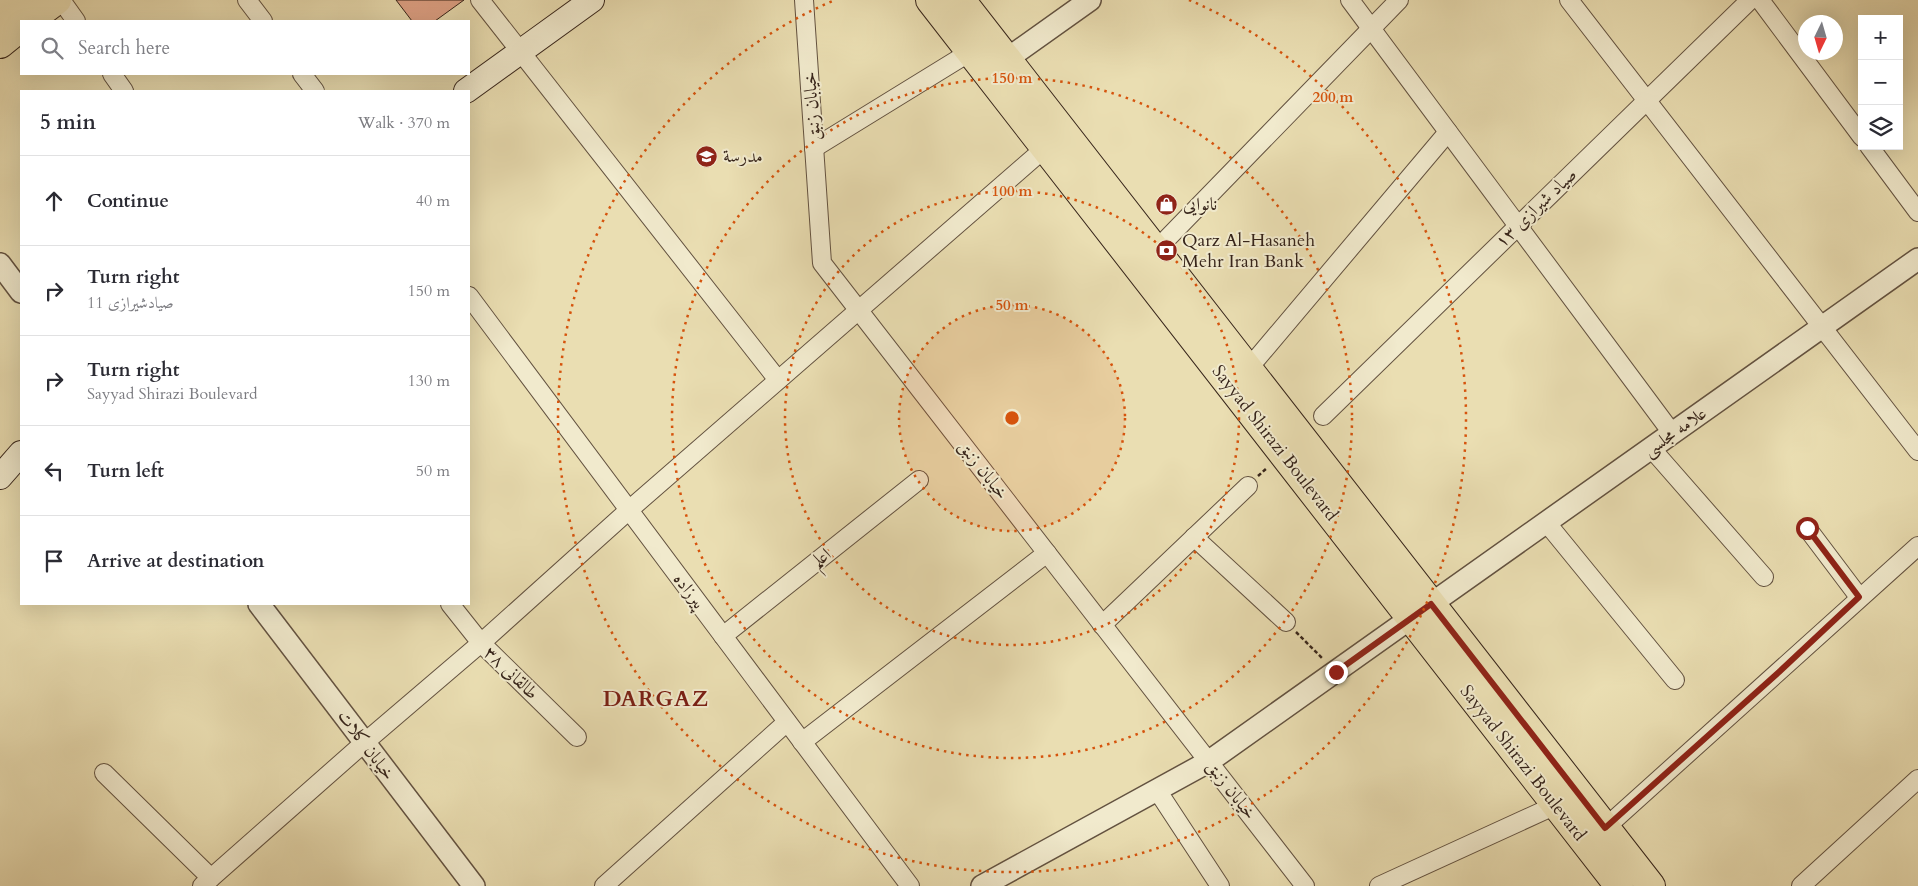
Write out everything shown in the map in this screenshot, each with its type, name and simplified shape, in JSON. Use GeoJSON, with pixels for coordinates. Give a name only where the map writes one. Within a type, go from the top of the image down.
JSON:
{"type":"FeatureCollection","features":[{"type":"Feature","properties":{"kind":"main road"},"geometry":{"type":"LineString","coordinates":[[0,16],[21,0]]}},
{"type":"Feature","properties":{"kind":"main road"},"geometry":{"type":"LineString","coordinates":[[30,20],[57,0]]}},
{"type":"Feature","properties":{"kind":"main road"},"geometry":{"type":"LineString","coordinates":[[467,90],[592,0]]}},
{"type":"Feature","properties":{"kind":"main road","name":"Sayyad Shirazi Boulevard"},"geometry":{"type":"LineString","coordinates":[[930,0],[1282,453],[1421,611],[1605,828],[1651,886]]}},
{"type":"Feature","properties":{"kind":"main road","name":"Sayyad Shirazi Boulevard"},"geometry":{"type":"LineString","coordinates":[[961,0],[1248,368],[1556,805],[1619,886]]}},
{"type":"Feature","properties":{"kind":"main road"},"geometry":{"type":"LineString","coordinates":[[0,44],[20,28]]}},
{"type":"Feature","properties":{"kind":"main road"},"geometry":{"type":"LineString","coordinates":[[0,477],[20,454]]}},
{"type":"Feature","properties":{"kind":"street"},"geometry":{"type":"LineString","coordinates":[[61,0],[75,20]]}},
{"type":"Feature","properties":{"kind":"street"},"geometry":{"type":"LineString","coordinates":[[247,0],[262,20]]}},
{"type":"Feature","properties":{"kind":"street"},"geometry":{"type":"LineString","coordinates":[[480,0],[522,51],[778,380]]}},
{"type":"Feature","properties":{"kind":"street","name":"خیابان زنبق"},"geometry":{"type":"LineString","coordinates":[[804,0],[822,263],[1305,886]]}},
{"type":"Feature","properties":{"kind":"street"},"geometry":{"type":"LineString","coordinates":[[1350,0],[1672,433]]}},
{"type":"Feature","properties":{"kind":"street"},"geometry":{"type":"LineString","coordinates":[[1156,250],[1398,0]]}},
{"type":"Feature","properties":{"kind":"street"},"geometry":{"type":"LineString","coordinates":[[1569,0],[1918,450]]}},
{"type":"Feature","properties":{"kind":"street","name":"صیاد شیرازی ۱۳"},"geometry":{"type":"LineString","coordinates":[[1323,416],[1750,0]]}},
{"type":"Feature","properties":{"kind":"street"},"geometry":{"type":"LineString","coordinates":[[1760,0],[1858,132]]}},
{"type":"Feature","properties":{"kind":"street"},"geometry":{"type":"LineString","coordinates":[[1007,59],[1086,1]]}},
{"type":"Feature","properties":{"kind":"street"},"geometry":{"type":"LineString","coordinates":[[814,148],[970,52]]}},
{"type":"Feature","properties":{"kind":"street"},"geometry":{"type":"LineString","coordinates":[[113,75],[123,90]]}},
{"type":"Feature","properties":{"kind":"street"},"geometry":{"type":"LineString","coordinates":[[303,75],[315,90]]}},
{"type":"Feature","properties":{"kind":"street"},"geometry":{"type":"LineString","coordinates":[[1248,368],[1448,132]]}},
{"type":"Feature","properties":{"kind":"street"},"geometry":{"type":"LineString","coordinates":[[104,773],[206,882],[1045,148]]}},
{"type":"Feature","properties":{"kind":"street"},"geometry":{"type":"LineString","coordinates":[[1872,150],[1918,212]]}},
{"type":"Feature","properties":{"kind":"street","name":"علامه مجلسی"},"geometry":{"type":"LineString","coordinates":[[982,886],[1208,762],[1918,259]]}},
{"type":"Feature","properties":{"kind":"street"},"geometry":{"type":"LineString","coordinates":[[0,264],[20,291]]}},
{"type":"Feature","properties":{"kind":"street","name":"پیرزاده"},"geometry":{"type":"LineString","coordinates":[[470,297],[910,886]]}},
{"type":"Feature","properties":{"kind":"street"},"geometry":{"type":"LineString","coordinates":[[1651,448],[1764,577]]}},
{"type":"Feature","properties":{"kind":"street","name":"اعلم"},"geometry":{"type":"LineString","coordinates":[[723,636],[919,480]]}},
{"type":"Feature","properties":{"kind":"street"},"geometry":{"type":"LineString","coordinates":[[1102,625],[1248,486]]}},
{"type":"Feature","properties":{"kind":"street"},"geometry":{"type":"LineString","coordinates":[[1546,522],[1675,680]]}},
{"type":"Feature","properties":{"kind":"street"},"geometry":{"type":"LineString","coordinates":[[1807,528],[1859,597]]}},
{"type":"Feature","properties":{"kind":"street"},"geometry":{"type":"LineString","coordinates":[[1194,537],[1286,622]]}},
{"type":"Feature","properties":{"kind":"street"},"geometry":{"type":"LineString","coordinates":[[1605,828],[1859,597],[1918,546]]}},
{"type":"Feature","properties":{"kind":"street"},"geometry":{"type":"LineString","coordinates":[[802,742],[1047,553]]}},
{"type":"Feature","properties":{"kind":"street","name":"خیابان کلات"},"geometry":{"type":"LineString","coordinates":[[260,605],[474,886]]}},
{"type":"Feature","properties":{"kind":"street","name":"طالقانی ۳۸"},"geometry":{"type":"LineString","coordinates":[[451,605],[481,643],[577,737]]}},
{"type":"Feature","properties":{"kind":"street"},"geometry":{"type":"LineString","coordinates":[[610,884],[788,722]]}},
{"type":"Feature","properties":{"kind":"street"},"geometry":{"type":"LineString","coordinates":[[1801,886],[1918,779]]}},
{"type":"Feature","properties":{"kind":"street"},"geometry":{"type":"LineString","coordinates":[[1157,790],[1220,886]]}},
{"type":"Feature","properties":{"kind":"street"},"geometry":{"type":"LineString","coordinates":[[1379,886],[1556,805]]}},
{"type":"Feature","properties":{"kind":"path"},"geometry":{"type":"LineString","coordinates":[[1248,486],[1282,453]]}},
{"type":"Feature","properties":{"kind":"path"},"geometry":{"type":"LineString","coordinates":[[1286,622],[1336,672]]}},
{"type":"Feature","properties":{"kind":"building"},"geometry":{"type":"Polygon","coordinates":[[[396,0],[464,0],[436,20],[411,20],[396,0]]]}},
{"type":"Feature","properties":{"kind":"place","name":"مدرسة"},"geometry":{"type":"Point","coordinates":[707,156]}},
{"type":"Feature","properties":{"kind":"place","name":"نانوایی"},"geometry":{"type":"Point","coordinates":[1167,204]}},
{"type":"Feature","properties":{"kind":"place","name":"Qarz Al-Hasaneh Mehr Iran Bank"},"geometry":{"type":"Point","coordinates":[1166,250]}},
{"type":"Feature","properties":{"kind":"district","name":"DARGAZ"},"geometry":{"type":"Point","coordinates":[656,699]}},
{"type":"Feature","properties":{"kind":"route"},"geometry":{"type":"LineString","coordinates":[[1336,672],[1431,604],[1605,828],[1779,672],[1859,597],[1807,528]]}}]}
